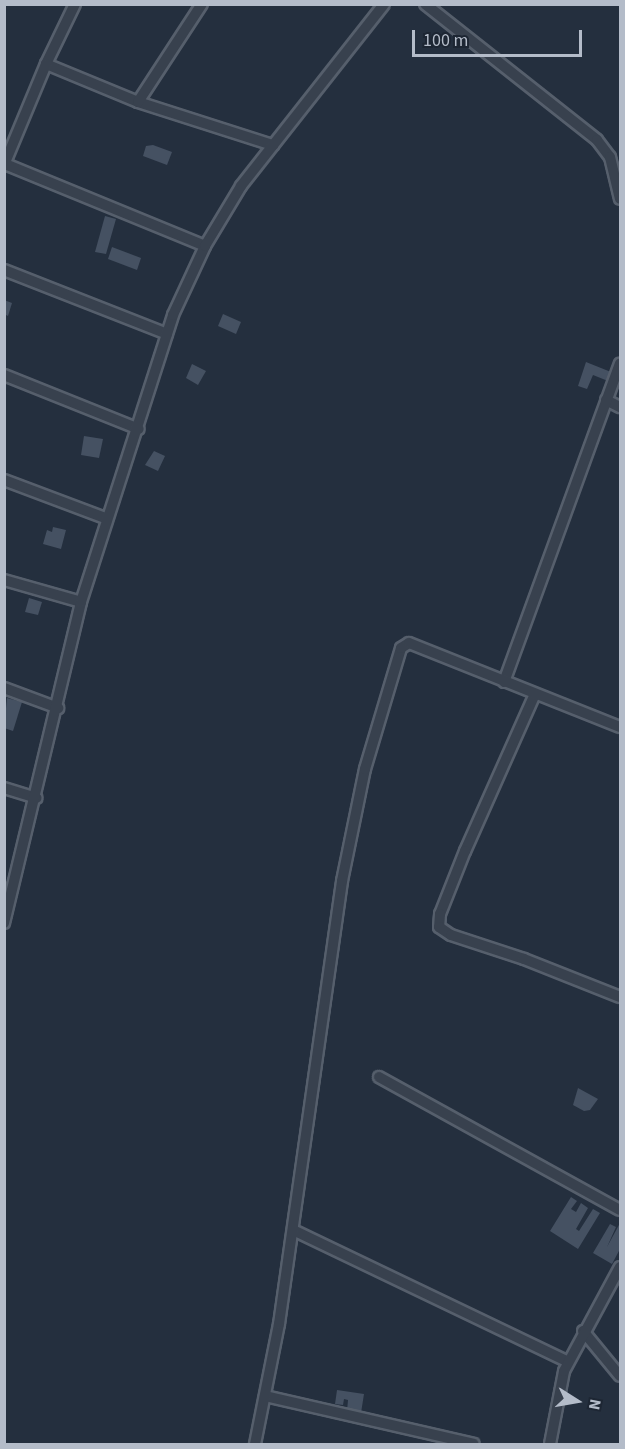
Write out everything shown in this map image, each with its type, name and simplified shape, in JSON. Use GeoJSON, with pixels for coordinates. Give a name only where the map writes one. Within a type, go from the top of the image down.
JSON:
{"type":"FeatureCollection","features":[{"type":"Feature","properties":{"kind":"street"},"geometry":{"type":"LineString","coordinates":[[75,4],[46,64],[5,165],[205,246]]}},
{"type":"Feature","properties":{"kind":"street"},"geometry":{"type":"LineString","coordinates":[[138,102],[202,4]]}},
{"type":"Feature","properties":{"kind":"street"},"geometry":{"type":"LineString","coordinates":[[4,923],[8,890],[36,798],[81,602],[105,518],[139,429],[167,334],[205,246],[241,186],[322,88],[384,4]]}},
{"type":"Feature","properties":{"kind":"street"},"geometry":{"type":"LineString","coordinates":[[425,4],[597,140],[610,157],[621,199]]}},
{"type":"Feature","properties":{"kind":"street"},"geometry":{"type":"LineString","coordinates":[[46,64],[138,102],[273,146]]}},
{"type":"Feature","properties":{"kind":"street"},"geometry":{"type":"LineString","coordinates":[[614,172],[621,156]]}},
{"type":"Feature","properties":{"kind":"street"},"geometry":{"type":"LineString","coordinates":[[4,270],[167,334]]}},
{"type":"Feature","properties":{"kind":"street"},"geometry":{"type":"LineString","coordinates":[[504,682],[621,363]]}},
{"type":"Feature","properties":{"kind":"street"},"geometry":{"type":"LineString","coordinates":[[4,375],[139,429]]}},
{"type":"Feature","properties":{"kind":"street"},"geometry":{"type":"LineString","coordinates":[[606,400],[621,406]]}},
{"type":"Feature","properties":{"kind":"street"},"geometry":{"type":"LineString","coordinates":[[4,480],[105,518]]}},
{"type":"Feature","properties":{"kind":"street"},"geometry":{"type":"LineString","coordinates":[[4,580],[81,602]]}},
{"type":"Feature","properties":{"kind":"street"},"geometry":{"type":"LineString","coordinates":[[255,1444],[293,1230],[342,881],[365,770],[401,648],[409,643],[621,727]]}},
{"type":"Feature","properties":{"kind":"street"},"geometry":{"type":"LineString","coordinates":[[4,688],[58,708]]}},
{"type":"Feature","properties":{"kind":"street"},"geometry":{"type":"LineString","coordinates":[[535,694],[465,851],[440,914],[439,927],[451,935],[621,997]]}},
{"type":"Feature","properties":{"kind":"street"},"geometry":{"type":"LineString","coordinates":[[4,788],[36,798]]}},
{"type":"Feature","properties":{"kind":"street"},"geometry":{"type":"LineString","coordinates":[[379,1077],[621,1210]]}},
{"type":"Feature","properties":{"kind":"street"},"geometry":{"type":"LineString","coordinates":[[293,1230],[568,1362]]}},
{"type":"Feature","properties":{"kind":"street"},"geometry":{"type":"LineString","coordinates":[[550,1444],[555,1405],[568,1362],[583,1331],[621,1267]]}},
{"type":"Feature","properties":{"kind":"street"},"geometry":{"type":"LineString","coordinates":[[583,1331],[621,1376]]}},
{"type":"Feature","properties":{"kind":"street"},"geometry":{"type":"LineString","coordinates":[[265,1396],[474,1444]]}},
{"type":"Feature","properties":{"kind":"building"},"geometry":{"type":"Polygon","coordinates":[[[153,145],[172,152],[167,165],[143,156],[146,146],[153,145]]]}},
{"type":"Feature","properties":{"kind":"building"},"geometry":{"type":"Polygon","coordinates":[[[105,216],[116,219],[106,254],[95,252],[105,216]]]}},
{"type":"Feature","properties":{"kind":"building"},"geometry":{"type":"Polygon","coordinates":[[[112,247],[141,258],[137,270],[108,259],[112,247]]]}},
{"type":"Feature","properties":{"kind":"building"},"geometry":{"type":"Polygon","coordinates":[[[4,300],[12,303],[8,316],[4,314],[4,300]]]}},
{"type":"Feature","properties":{"kind":"building"},"geometry":{"type":"Polygon","coordinates":[[[223,314],[241,322],[236,334],[218,326],[223,314]]]}},
{"type":"Feature","properties":{"kind":"building"},"geometry":{"type":"Polygon","coordinates":[[[586,362],[611,372],[608,381],[593,375],[587,389],[578,386],[586,362]]]}},
{"type":"Feature","properties":{"kind":"building"},"geometry":{"type":"Polygon","coordinates":[[[192,364],[206,371],[198,385],[186,378],[192,364]]]}},
{"type":"Feature","properties":{"kind":"building"},"geometry":{"type":"Polygon","coordinates":[[[84,436],[103,439],[99,458],[81,455],[84,436]]]}},
{"type":"Feature","properties":{"kind":"building"},"geometry":{"type":"Polygon","coordinates":[[[154,451],[165,456],[158,471],[145,465],[154,451]]]}},
{"type":"Feature","properties":{"kind":"building"},"geometry":{"type":"Polygon","coordinates":[[[53,527],[66,530],[61,549],[43,544],[47,530],[52,532],[53,527]]]}},
{"type":"Feature","properties":{"kind":"building"},"geometry":{"type":"Polygon","coordinates":[[[29,598],[42,602],[38,615],[25,612],[29,598]]]}},
{"type":"Feature","properties":{"kind":"building"},"geometry":{"type":"Polygon","coordinates":[[[7,698],[22,702],[13,731],[4,728],[7,698]]]}},
{"type":"Feature","properties":{"kind":"building"},"geometry":{"type":"Polygon","coordinates":[[[578,1088],[598,1099],[590,1110],[584,1111],[573,1105],[578,1088]]]}},
{"type":"Feature","properties":{"kind":"building"},"geometry":{"type":"Polygon","coordinates":[[[571,1197],[577,1201],[571,1209],[576,1212],[581,1203],[588,1208],[576,1229],[579,1231],[593,1209],[600,1213],[578,1249],[550,1231],[571,1197]]]}},
{"type":"Feature","properties":{"kind":"building"},"geometry":{"type":"Polygon","coordinates":[[[620,1223],[620,1249],[612,1264],[593,1253],[610,1224],[616,1227],[607,1247],[620,1223]]]}},
{"type":"Feature","properties":{"kind":"building"},"geometry":{"type":"Polygon","coordinates":[[[337,1390],[364,1394],[361,1413],[347,1411],[348,1400],[344,1399],[343,1405],[335,1404],[337,1390]]]}}]}
